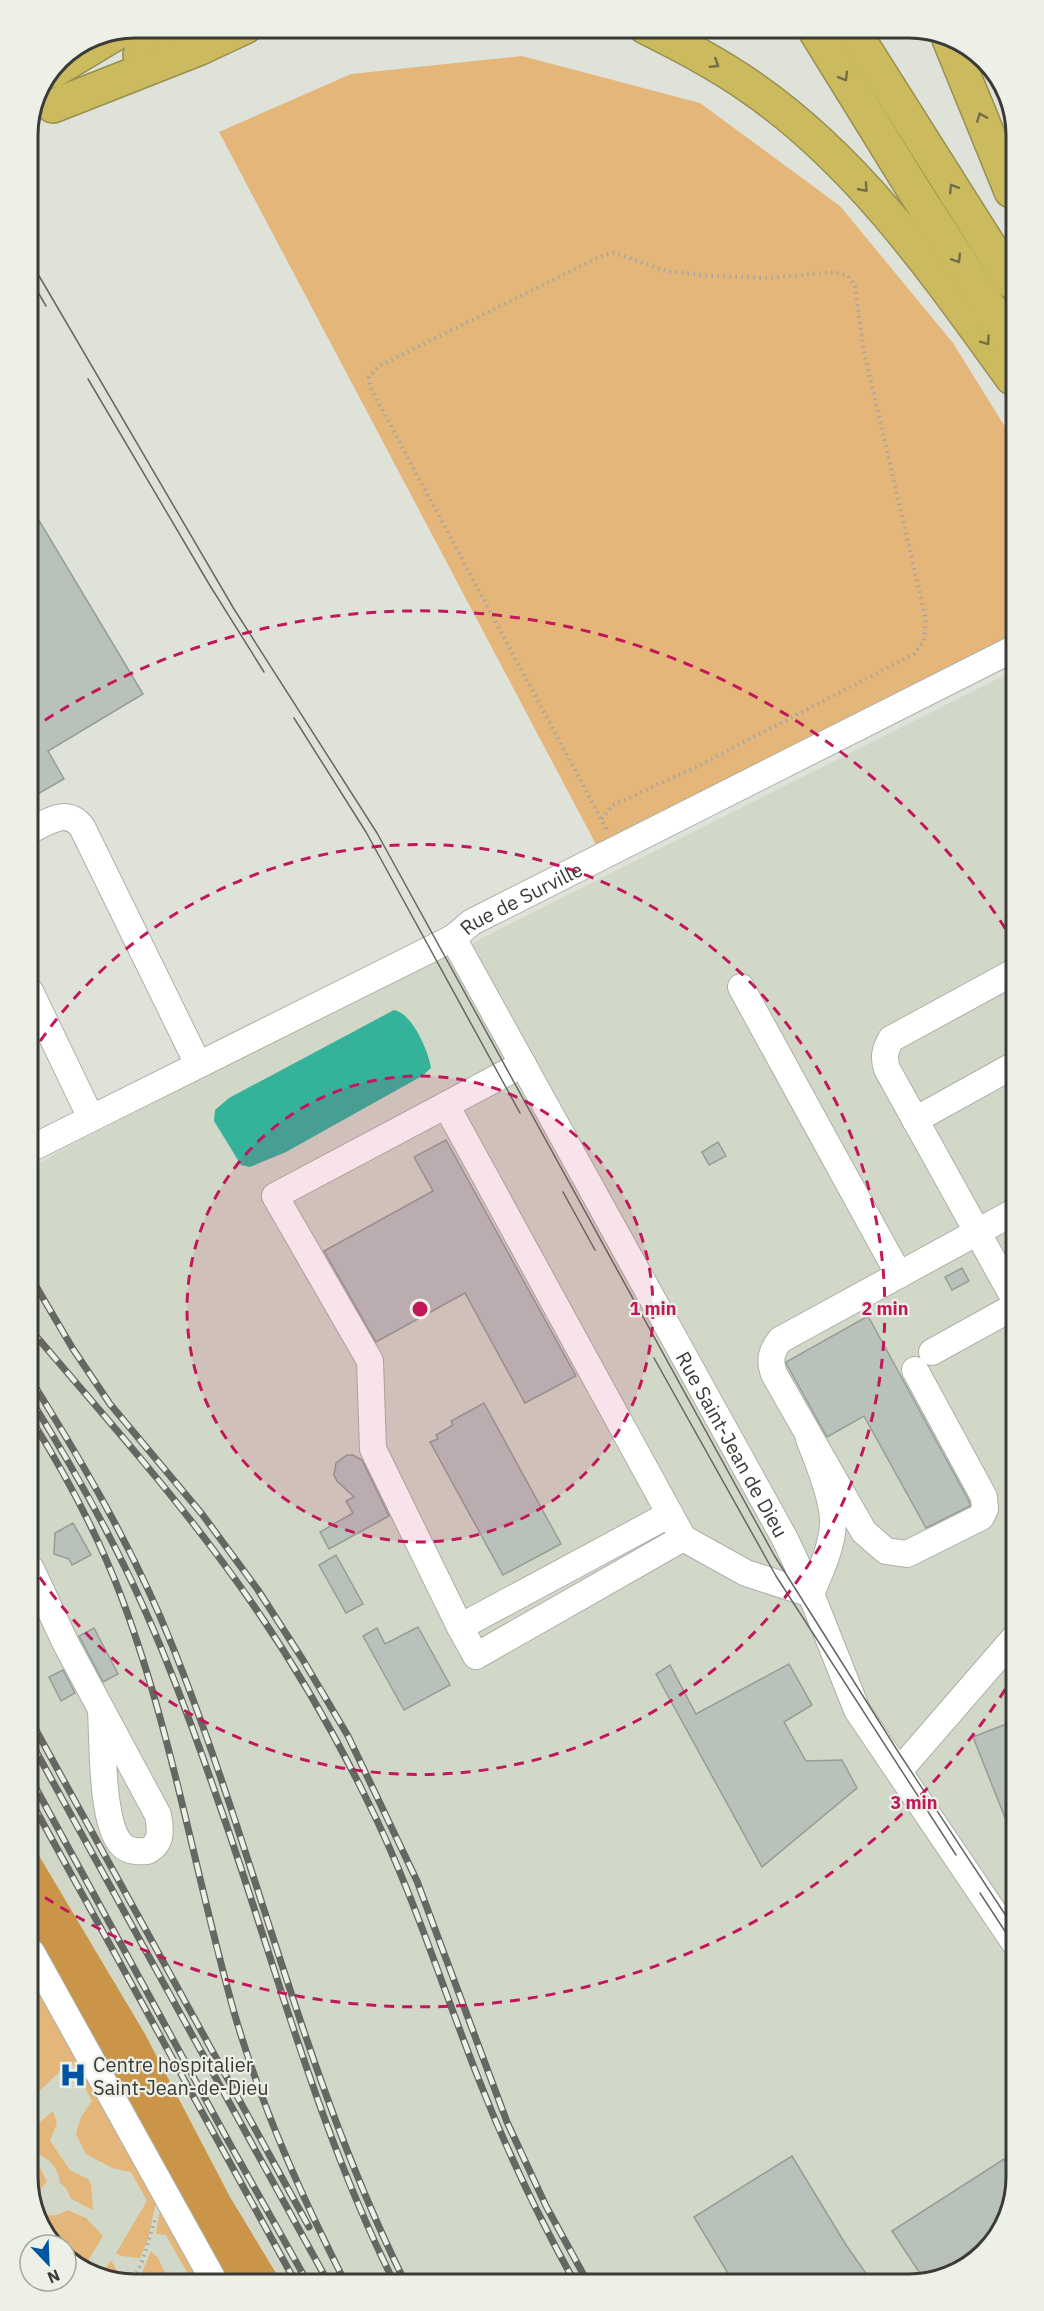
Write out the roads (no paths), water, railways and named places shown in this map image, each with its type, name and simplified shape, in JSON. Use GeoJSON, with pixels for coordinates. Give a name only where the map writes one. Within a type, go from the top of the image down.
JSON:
{"type":"FeatureCollection","features":[{"type":"Feature","properties":{"kind":"highway"},"geometry":{"type":"LineString","coordinates":[[42,112],[169,38]]}},
{"type":"Feature","properties":{"kind":"highway"},"geometry":{"type":"LineString","coordinates":[[42,112],[222,38]]}},
{"type":"Feature","properties":{"kind":"highway"},"geometry":{"type":"LineString","coordinates":[[667,38],[697,53],[752,88],[797,124],[850,172],[900,228],[946,286],[1006,370]]}},
{"type":"Feature","properties":{"kind":"highway"},"geometry":{"type":"LineString","coordinates":[[820,38],[915,192],[1006,332]]}},
{"type":"Feature","properties":{"kind":"highway"},"geometry":{"type":"LineString","coordinates":[[858,38],[1006,272]]}},
{"type":"Feature","properties":{"kind":"highway"},"geometry":{"type":"LineString","coordinates":[[953,48],[1006,179]]}},
{"type":"Feature","properties":{"kind":"street","name":"Rue de Surville"},"geometry":{"type":"LineString","coordinates":[[38,1145],[453,938],[472,922],[1006,653]]}},
{"type":"Feature","properties":{"kind":"street"},"geometry":{"type":"LineString","coordinates":[[38,827],[65,816],[76,819],[82,827],[198,1064]]}},
{"type":"Feature","properties":{"kind":"street","name":"Rue Saint-Jean de Dieu"},"geometry":{"type":"LineString","coordinates":[[453,938],[785,1539],[811,1594],[857,1710],[1006,1930]]}},
{"type":"Feature","properties":{"kind":"street"},"geometry":{"type":"LineString","coordinates":[[1006,976],[891,1039],[886,1047],[884,1060],[1006,1284]]}},
{"type":"Feature","properties":{"kind":"street"},"geometry":{"type":"LineString","coordinates":[[741,987],[899,1275]]}},
{"type":"Feature","properties":{"kind":"street"},"geometry":{"type":"LineString","coordinates":[[38,1008],[91,1118]]}},
{"type":"Feature","properties":{"kind":"street"},"geometry":{"type":"LineString","coordinates":[[523,1064],[275,1196],[370,1361],[373,1449],[476,1656],[683,1538]]}},
{"type":"Feature","properties":{"kind":"street"},"geometry":{"type":"LineString","coordinates":[[915,1120],[1006,1069]]}},
{"type":"Feature","properties":{"kind":"street"},"geometry":{"type":"LineString","coordinates":[[446,1105],[683,1538],[746,1573],[811,1594],[826,1558],[833,1523],[825,1481],[809,1438]]}},
{"type":"Feature","properties":{"kind":"street"},"geometry":{"type":"LineString","coordinates":[[1006,1216],[780,1340],[772,1352],[770,1363],[774,1374],[809,1438],[864,1532],[886,1551],[907,1554],[981,1517],[985,1509],[984,1497],[923,1361],[1006,1311]]}},
{"type":"Feature","properties":{"kind":"street"},"geometry":{"type":"LineString","coordinates":[[460,1627],[670,1514]]}},
{"type":"Feature","properties":{"kind":"street"},"geometry":{"type":"LineString","coordinates":[[38,1584],[64,1642],[158,1815],[160,1830],[158,1842],[147,1851],[133,1851],[122,1846],[111,1826],[106,1792],[101,1711]]}},
{"type":"Feature","properties":{"kind":"street"},"geometry":{"type":"LineString","coordinates":[[899,1771],[1006,1648]]}},
{"type":"Feature","properties":{"kind":"street"},"geometry":{"type":"LineString","coordinates":[[38,1964],[210,2273]]}},
{"type":"Feature","properties":{"kind":"tram line"},"geometry":{"type":"LineString","coordinates":[[38,274],[234,609],[377,833],[774,1555],[899,1753],[1006,1916]]}},
{"type":"Feature","properties":{"kind":"tram line"},"geometry":{"type":"LineString","coordinates":[[38,292],[46,306]]}},
{"type":"Feature","properties":{"kind":"tram line"},"geometry":{"type":"LineString","coordinates":[[88,379],[209,584],[264,672]]}},
{"type":"Feature","properties":{"kind":"tram line"},"geometry":{"type":"LineString","coordinates":[[294,718],[366,832],[520,1113]]}},
{"type":"Feature","properties":{"kind":"tram line"},"geometry":{"type":"LineString","coordinates":[[563,1192],[595,1250]]}},
{"type":"Feature","properties":{"kind":"tram line"},"geometry":{"type":"LineString","coordinates":[[654,1358],[776,1576],[956,1855]]}},
{"type":"Feature","properties":{"kind":"tram line"},"geometry":{"type":"LineString","coordinates":[[980,1893],[1006,1933]]}},
{"type":"Feature","properties":{"kind":"railway"},"geometry":{"type":"LineString","coordinates":[[38,1290],[73,1349],[110,1404],[202,1514],[258,1590],[348,1736],[417,1881],[507,2122],[546,2206],[583,2274]]}},
{"type":"Feature","properties":{"kind":"railway"},"geometry":{"type":"LineString","coordinates":[[38,1338],[149,1469],[218,1556],[280,1645],[317,1707],[352,1770],[384,1836],[413,1905],[489,2106],[535,2207],[570,2274]]}},
{"type":"Feature","properties":{"kind":"railway"},"geometry":{"type":"LineString","coordinates":[[38,1391],[125,1543],[172,1645],[230,1804],[282,1966],[338,2126],[369,2205],[401,2273]]}},
{"type":"Feature","properties":{"kind":"railway"},"geometry":{"type":"LineString","coordinates":[[38,1412],[76,1475],[131,1579],[163,1653],[191,1723],[341,2163],[390,2273]]}},
{"type":"Feature","properties":{"kind":"railway"},"geometry":{"type":"LineString","coordinates":[[38,1431],[80,1506],[121,1596],[155,1699],[220,1960],[245,2047],[283,2150],[341,2273]]}},
{"type":"Feature","properties":{"kind":"railway"},"geometry":{"type":"LineString","coordinates":[[38,1734],[309,2227]]}},
{"type":"Feature","properties":{"kind":"railway"},"geometry":{"type":"LineString","coordinates":[[38,1755],[323,2273]]}},
{"type":"Feature","properties":{"kind":"railway"},"geometry":{"type":"LineString","coordinates":[[38,1792],[303,2273]]}},
{"type":"Feature","properties":{"kind":"railway"},"geometry":{"type":"LineString","coordinates":[[38,1814],[291,2273]]}},
{"type":"Feature","properties":{"kind":"place","name":"Centre hospitalier Saint-Jean-de-Dieu"},"geometry":{"type":"Point","coordinates":[73,2075]}}]}
